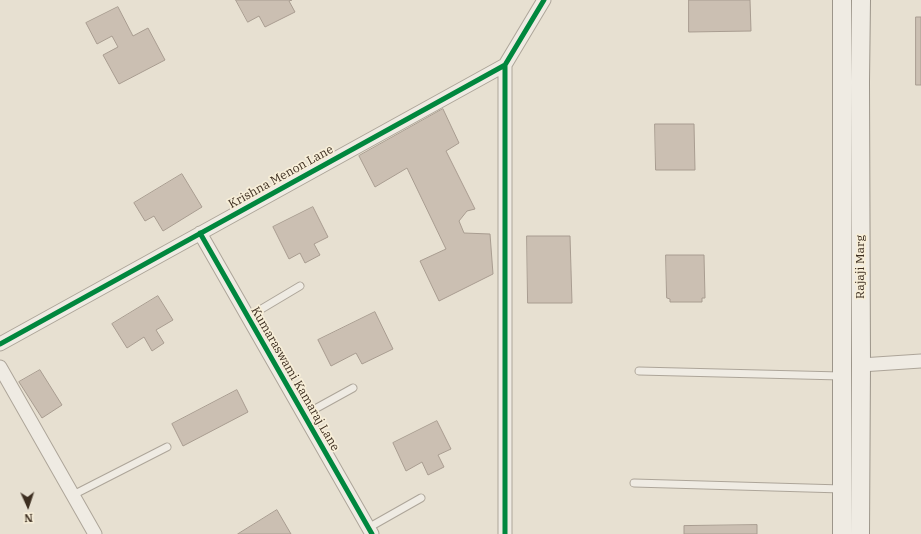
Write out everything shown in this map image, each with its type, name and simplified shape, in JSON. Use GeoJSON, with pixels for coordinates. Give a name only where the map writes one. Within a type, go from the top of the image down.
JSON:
{"type":"FeatureCollection","features":[{"type":"Feature","properties":{"kind":"main road","name":"Rajaji Marg"},"geometry":{"type":"LineString","coordinates":[[842,0],[842,534]]}},
{"type":"Feature","properties":{"kind":"main road","name":"Rajaji Marg"},"geometry":{"type":"LineString","coordinates":[[860,534],[861,0]]}},
{"type":"Feature","properties":{"kind":"street"},"geometry":{"type":"LineString","coordinates":[[505,534],[505,65],[544,0]]}},
{"type":"Feature","properties":{"kind":"street","name":"Krishna Menon Lane"},"geometry":{"type":"LineString","coordinates":[[0,344],[505,65]]}},
{"type":"Feature","properties":{"kind":"street","name":"Kumaraswami Kamaraj Lane"},"geometry":{"type":"LineString","coordinates":[[200,233],[370,531]]}},
{"type":"Feature","properties":{"kind":"street"},"geometry":{"type":"LineString","coordinates":[[861,365],[921,361]]}},
{"type":"Feature","properties":{"kind":"street"},"geometry":{"type":"LineString","coordinates":[[0,367],[95,534]]}},
{"type":"Feature","properties":{"kind":"lane"},"geometry":{"type":"LineString","coordinates":[[248,317],[300,286]]}},
{"type":"Feature","properties":{"kind":"lane"},"geometry":{"type":"LineString","coordinates":[[639,371],[841,376]]}},
{"type":"Feature","properties":{"kind":"lane"},"geometry":{"type":"LineString","coordinates":[[304,415],[353,388]]}},
{"type":"Feature","properties":{"kind":"lane"},"geometry":{"type":"LineString","coordinates":[[73,496],[167,447]]}},
{"type":"Feature","properties":{"kind":"lane"},"geometry":{"type":"LineString","coordinates":[[634,483],[842,489]]}},
{"type":"Feature","properties":{"kind":"lane"},"geometry":{"type":"LineString","coordinates":[[370,531],[421,498]]}},
{"type":"Feature","properties":{"kind":"building"},"geometry":{"type":"Polygon","coordinates":[[[236,0],[292,0],[289,1],[295,12],[265,27],[259,16],[248,22],[236,0]]]}},
{"type":"Feature","properties":{"kind":"building"},"geometry":{"type":"Polygon","coordinates":[[[689,0],[750,0],[751,31],[689,32],[689,0]]]}},
{"type":"Feature","properties":{"kind":"building"},"geometry":{"type":"Polygon","coordinates":[[[118,7],[133,36],[148,28],[165,60],[119,84],[103,55],[118,47],[112,36],[97,44],[86,23],[118,7]]]}},
{"type":"Feature","properties":{"kind":"building"},"geometry":{"type":"Polygon","coordinates":[[[916,17],[921,17],[921,85],[916,85],[916,17]]]}},
{"type":"Feature","properties":{"kind":"building"},"geometry":{"type":"Polygon","coordinates":[[[443,109],[459,143],[446,151],[475,209],[467,211],[459,221],[464,233],[490,234],[493,274],[439,301],[420,261],[446,249],[407,168],[375,187],[359,156],[443,109]]]}},
{"type":"Feature","properties":{"kind":"building"},"geometry":{"type":"Polygon","coordinates":[[[655,124],[694,124],[695,170],[656,170],[655,124]]]}},
{"type":"Feature","properties":{"kind":"building"},"geometry":{"type":"Polygon","coordinates":[[[182,174],[202,207],[163,231],[154,216],[145,221],[134,203],[182,174]]]}},
{"type":"Feature","properties":{"kind":"building"},"geometry":{"type":"Polygon","coordinates":[[[313,207],[328,237],[314,244],[320,255],[305,263],[300,253],[289,259],[273,227],[313,207]]]}},
{"type":"Feature","properties":{"kind":"building"},"geometry":{"type":"Polygon","coordinates":[[[527,236],[570,236],[572,303],[528,303],[527,236]]]}},
{"type":"Feature","properties":{"kind":"building"},"geometry":{"type":"Polygon","coordinates":[[[666,255],[704,255],[705,298],[702,298],[702,302],[670,302],[670,299],[667,298],[666,255]]]}},
{"type":"Feature","properties":{"kind":"building"},"geometry":{"type":"Polygon","coordinates":[[[158,296],[173,320],[156,330],[164,343],[152,351],[144,337],[127,348],[112,324],[158,296]]]}},
{"type":"Feature","properties":{"kind":"building"},"geometry":{"type":"Polygon","coordinates":[[[375,312],[393,349],[362,364],[356,353],[331,366],[318,340],[375,312]]]}},
{"type":"Feature","properties":{"kind":"building"},"geometry":{"type":"Polygon","coordinates":[[[40,370],[62,405],[42,418],[19,382],[40,370]]]}},
{"type":"Feature","properties":{"kind":"building"},"geometry":{"type":"Polygon","coordinates":[[[237,390],[248,412],[183,446],[172,424],[237,390]]]}},
{"type":"Feature","properties":{"kind":"building"},"geometry":{"type":"Polygon","coordinates":[[[437,421],[451,449],[438,455],[444,467],[428,475],[422,462],[406,471],[393,443],[437,421]]]}},
{"type":"Feature","properties":{"kind":"building"},"geometry":{"type":"Polygon","coordinates":[[[277,510],[291,534],[238,534],[277,510]]]}},
{"type":"Feature","properties":{"kind":"building"},"geometry":{"type":"Polygon","coordinates":[[[757,525],[757,534],[684,534],[684,526],[757,525]]]}},
{"type":"Feature","properties":{"kind":"cycle path"},"geometry":{"type":"LineString","coordinates":[[0,344],[505,65],[544,0]]}},
{"type":"Feature","properties":{"kind":"cycle path"},"geometry":{"type":"LineString","coordinates":[[505,65],[505,534]]}},
{"type":"Feature","properties":{"kind":"cycle path"},"geometry":{"type":"LineString","coordinates":[[200,233],[372,534]]}}]}
